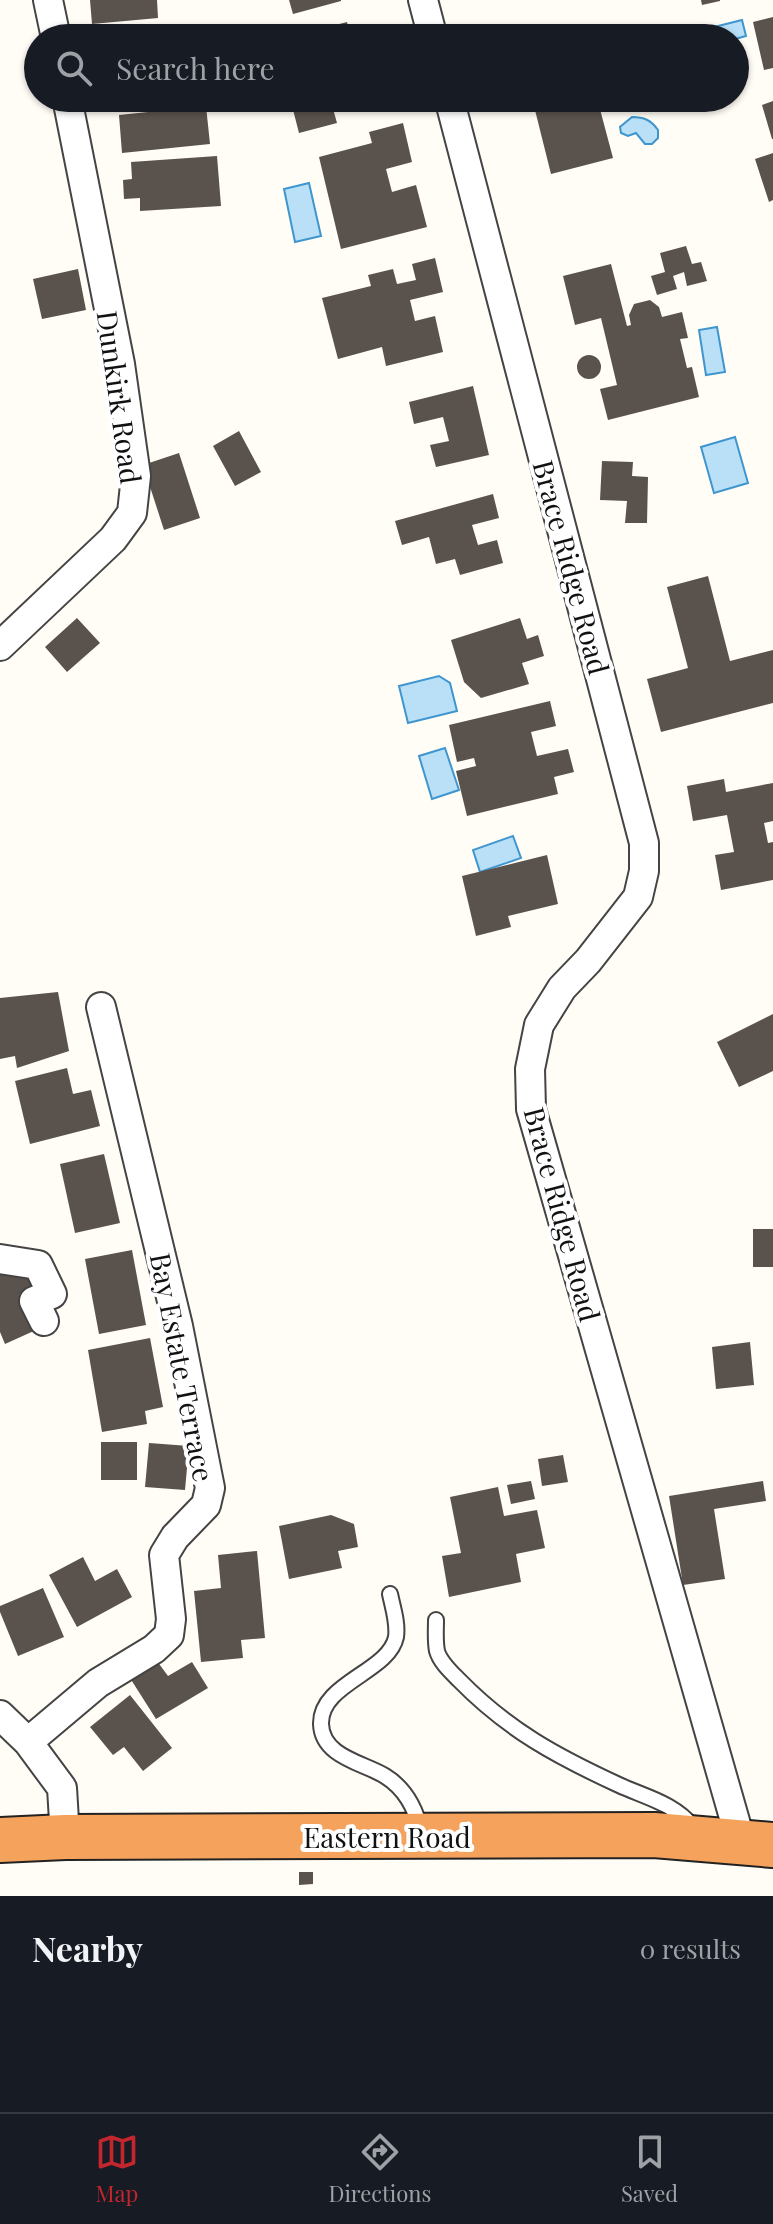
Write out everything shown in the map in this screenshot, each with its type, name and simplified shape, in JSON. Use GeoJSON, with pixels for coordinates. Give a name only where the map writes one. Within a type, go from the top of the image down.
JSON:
{"type":"FeatureCollection","features":[{"type":"Feature","properties":{"kind":"highway","name":"Eastern Road"},"geometry":{"type":"LineString","coordinates":[[0,1840],[65,1837],[654,1835],[757,1843]]}},
{"type":"Feature","properties":{"kind":"street"},"geometry":{"type":"LineString","coordinates":[[48,0],[53,24]]}},
{"type":"Feature","properties":{"kind":"street"},"geometry":{"type":"LineString","coordinates":[[423,0],[429,24]]}},
{"type":"Feature","properties":{"kind":"street","name":"Dunkirk Road"},"geometry":{"type":"LineString","coordinates":[[0,646],[113,539],[132,513],[136,476],[120,364],[70,112]]}},
{"type":"Feature","properties":{"kind":"street","name":"Brace Ridge Road"},"geometry":{"type":"LineString","coordinates":[[453,112],[644,843],[644,871],[638,897],[588,961],[562,988],[539,1025],[530,1069],[531,1109],[757,1843]]}},
{"type":"Feature","properties":{"kind":"street","name":"Bay Estate Terrace"},"geometry":{"type":"LineString","coordinates":[[28,1742],[98,1683],[154,1649],[169,1635],[171,1619],[164,1555],[175,1537],[206,1505],[210,1488],[178,1326],[101,1007]]}},
{"type":"Feature","properties":{"kind":"street"},"geometry":{"type":"LineString","coordinates":[[0,1259],[38,1265],[52,1294],[34,1301],[44,1321]]}},
{"type":"Feature","properties":{"kind":"street"},"geometry":{"type":"LineString","coordinates":[[0,1715],[28,1742],[62,1788],[65,1837]]}},
{"type":"Feature","properties":{"kind":"lane"},"geometry":{"type":"LineString","coordinates":[[390,1594],[396,1624],[396,1637],[391,1650],[335,1695],[324,1711],[321,1725],[327,1741],[338,1752],[351,1762],[387,1777],[398,1787],[416,1810],[422,1836]]}},
{"type":"Feature","properties":{"kind":"lane"},"geometry":{"type":"LineString","coordinates":[[436,1620],[437,1652],[446,1667],[496,1716],[537,1745],[662,1802],[692,1825],[697,1839]]}},
{"type":"Feature","properties":{"kind":"water"},"geometry":{"type":"Polygon","coordinates":[[[632,117],[647,120],[658,130],[658,138],[652,144],[645,144],[636,133],[628,136],[621,133],[620,127],[632,117]]]}},
{"type":"Feature","properties":{"kind":"water"},"geometry":{"type":"Polygon","coordinates":[[[309,183],[321,236],[295,242],[284,189],[309,183]]]}},
{"type":"Feature","properties":{"kind":"water"},"geometry":{"type":"Polygon","coordinates":[[[717,327],[725,372],[706,375],[699,330],[717,327]]]}},
{"type":"Feature","properties":{"kind":"water"},"geometry":{"type":"Polygon","coordinates":[[[735,437],[748,483],[714,493],[701,447],[735,437]]]}},
{"type":"Feature","properties":{"kind":"water"},"geometry":{"type":"Polygon","coordinates":[[[439,676],[450,683],[457,711],[408,723],[399,686],[439,676]]]}},
{"type":"Feature","properties":{"kind":"water"},"geometry":{"type":"Polygon","coordinates":[[[445,748],[459,790],[432,799],[419,756],[445,748]]]}},
{"type":"Feature","properties":{"kind":"water"},"geometry":{"type":"Polygon","coordinates":[[[513,836],[521,858],[480,872],[473,850],[513,836]]]}},
{"type":"Feature","properties":{"kind":"building"},"geometry":{"type":"Polygon","coordinates":[[[90,0],[157,0],[158,18],[92,24],[90,0]]]}},
{"type":"Feature","properties":{"kind":"building"},"geometry":{"type":"Polygon","coordinates":[[[289,0],[341,0],[341,1],[293,14],[289,0]]]}},
{"type":"Feature","properties":{"kind":"building"},"geometry":{"type":"Polygon","coordinates":[[[701,0],[720,0],[720,1],[702,5],[701,0]]]}},
{"type":"Feature","properties":{"kind":"building"},"geometry":{"type":"Polygon","coordinates":[[[773,17],[773,68],[764,70],[753,22],[773,17]]]}},
{"type":"Feature","properties":{"kind":"building"},"geometry":{"type":"Polygon","coordinates":[[[773,101],[773,139],[772,139],[762,105],[773,101]]]}},
{"type":"Feature","properties":{"kind":"building"},"geometry":{"type":"Polygon","coordinates":[[[207,112],[210,144],[122,153],[119,115],[207,112]]]}},
{"type":"Feature","properties":{"kind":"building"},"geometry":{"type":"Polygon","coordinates":[[[294,112],[334,112],[337,123],[299,133],[294,112]]]}},
{"type":"Feature","properties":{"kind":"building"},"geometry":{"type":"Polygon","coordinates":[[[536,112],[601,112],[613,158],[551,174],[536,112]]]}},
{"type":"Feature","properties":{"kind":"building"},"geometry":{"type":"Polygon","coordinates":[[[403,123],[412,162],[386,169],[392,192],[416,185],[427,227],[341,249],[319,157],[372,143],[369,132],[403,123]]]}},
{"type":"Feature","properties":{"kind":"building"},"geometry":{"type":"Polygon","coordinates":[[[773,153],[773,200],[769,202],[755,159],[773,153]]]}},
{"type":"Feature","properties":{"kind":"building"},"geometry":{"type":"Polygon","coordinates":[[[217,156],[221,206],[140,211],[140,198],[124,199],[123,180],[132,179],[131,162],[217,156]]]}},
{"type":"Feature","properties":{"kind":"building"},"geometry":{"type":"Polygon","coordinates":[[[686,246],[692,264],[701,262],[707,281],[687,286],[684,272],[673,276],[677,289],[657,295],[651,276],[665,272],[660,253],[686,246]]]}},
{"type":"Feature","properties":{"kind":"building"},"geometry":{"type":"Polygon","coordinates":[[[435,258],[443,292],[410,300],[415,321],[435,316],[443,352],[386,366],[382,347],[338,359],[322,298],[371,286],[368,275],[393,269],[397,284],[416,280],[412,264],[435,258]]]}},
{"type":"Feature","properties":{"kind":"building"},"geometry":{"type":"Polygon","coordinates":[[[611,264],[627,326],[631,325],[629,315],[634,304],[650,300],[659,307],[662,317],[682,312],[688,338],[680,339],[687,368],[692,367],[699,397],[608,420],[600,389],[617,385],[601,318],[575,325],[563,276],[611,264]]]}},
{"type":"Feature","properties":{"kind":"building"},"geometry":{"type":"Polygon","coordinates":[[[78,269],[86,310],[42,319],[33,279],[78,269]]]}},
{"type":"Feature","properties":{"kind":"building"},"geometry":{"type":"Polygon","coordinates":[[[589,355],[598,358],[601,367],[598,376],[589,379],[580,376],[577,367],[580,358],[589,355]]]}},
{"type":"Feature","properties":{"kind":"building"},"geometry":{"type":"Polygon","coordinates":[[[473,386],[489,455],[436,467],[430,445],[449,441],[443,417],[414,424],[409,402],[473,386]]]}},
{"type":"Feature","properties":{"kind":"building"},"geometry":{"type":"Polygon","coordinates":[[[239,431],[261,472],[235,486],[213,446],[239,431]]]}},
{"type":"Feature","properties":{"kind":"building"},"geometry":{"type":"Polygon","coordinates":[[[179,453],[200,518],[164,530],[143,465],[179,453]]]}},
{"type":"Feature","properties":{"kind":"building"},"geometry":{"type":"Polygon","coordinates":[[[602,461],[633,462],[632,476],[648,477],[647,523],[625,523],[627,501],[600,500],[602,461]]]}},
{"type":"Feature","properties":{"kind":"building"},"geometry":{"type":"Polygon","coordinates":[[[493,494],[499,518],[472,525],[478,545],[497,540],[503,563],[460,575],[455,559],[436,564],[429,537],[402,545],[395,521],[493,494]]]}},
{"type":"Feature","properties":{"kind":"building"},"geometry":{"type":"Polygon","coordinates":[[[708,576],[730,661],[773,650],[773,703],[661,732],[647,679],[688,668],[667,587],[708,576]]]}},
{"type":"Feature","properties":{"kind":"building"},"geometry":{"type":"Polygon","coordinates":[[[77,618],[100,643],[67,672],[45,647],[77,618]]]}},
{"type":"Feature","properties":{"kind":"building"},"geometry":{"type":"Polygon","coordinates":[[[520,618],[527,639],[538,635],[544,656],[522,663],[529,684],[481,698],[464,682],[451,640],[520,618]]]}},
{"type":"Feature","properties":{"kind":"building"},"geometry":{"type":"Polygon","coordinates":[[[550,701],[556,726],[531,732],[537,756],[568,749],[574,772],[554,777],[558,794],[467,816],[456,771],[476,766],[474,758],[457,762],[449,725],[550,701]]]}},
{"type":"Feature","properties":{"kind":"building"},"geometry":{"type":"Polygon","coordinates":[[[724,779],[726,792],[773,783],[773,821],[764,823],[768,843],[773,842],[773,880],[721,890],[715,855],[734,852],[727,815],[693,821],[687,786],[724,779]]]}},
{"type":"Feature","properties":{"kind":"building"},"geometry":{"type":"Polygon","coordinates":[[[547,855],[558,904],[508,916],[511,927],[476,936],[462,876],[547,855]]]}},
{"type":"Feature","properties":{"kind":"building"},"geometry":{"type":"Polygon","coordinates":[[[58,992],[69,1051],[17,1068],[15,1056],[0,1059],[0,998],[58,992]]]}},
{"type":"Feature","properties":{"kind":"building"},"geometry":{"type":"Polygon","coordinates":[[[773,1014],[773,1071],[739,1087],[717,1042],[773,1014]]]}},
{"type":"Feature","properties":{"kind":"building"},"geometry":{"type":"Polygon","coordinates":[[[67,1068],[73,1094],[91,1090],[100,1126],[30,1144],[15,1081],[67,1068]]]}},
{"type":"Feature","properties":{"kind":"building"},"geometry":{"type":"Polygon","coordinates":[[[104,1154],[120,1223],[75,1233],[60,1164],[104,1154]]]}},
{"type":"Feature","properties":{"kind":"building"},"geometry":{"type":"Polygon","coordinates":[[[753,1229],[773,1229],[773,1267],[753,1267],[753,1229]]]}},
{"type":"Feature","properties":{"kind":"building"},"geometry":{"type":"Polygon","coordinates":[[[132,1250],[146,1325],[99,1334],[85,1259],[132,1250]]]}},
{"type":"Feature","properties":{"kind":"building"},"geometry":{"type":"Polygon","coordinates":[[[24,1266],[34,1288],[19,1295],[36,1330],[5,1344],[0,1332],[0,1273],[24,1266]]]}},
{"type":"Feature","properties":{"kind":"building"},"geometry":{"type":"Polygon","coordinates":[[[150,1338],[163,1407],[145,1411],[147,1424],[102,1432],[88,1350],[150,1338]]]}},
{"type":"Feature","properties":{"kind":"building"},"geometry":{"type":"Polygon","coordinates":[[[750,1342],[754,1385],[716,1389],[712,1347],[750,1342]]]}},
{"type":"Feature","properties":{"kind":"building"},"geometry":{"type":"Polygon","coordinates":[[[101,1442],[137,1442],[137,1480],[101,1480],[101,1442]]]}},
{"type":"Feature","properties":{"kind":"building"},"geometry":{"type":"Polygon","coordinates":[[[149,1443],[189,1446],[185,1490],[145,1487],[149,1443]]]}},
{"type":"Feature","properties":{"kind":"building"},"geometry":{"type":"Polygon","coordinates":[[[563,1455],[568,1482],[542,1486],[538,1459],[563,1455]]]}},
{"type":"Feature","properties":{"kind":"building"},"geometry":{"type":"Polygon","coordinates":[[[531,1481],[535,1499],[511,1504],[507,1485],[531,1481]]]}},
{"type":"Feature","properties":{"kind":"building"},"geometry":{"type":"Polygon","coordinates":[[[763,1481],[766,1501],[714,1509],[725,1579],[683,1585],[669,1496],[763,1481]]]}},
{"type":"Feature","properties":{"kind":"building"},"geometry":{"type":"Polygon","coordinates":[[[498,1487],[504,1516],[537,1510],[545,1548],[516,1554],[521,1582],[449,1597],[442,1556],[461,1553],[450,1497],[498,1487]]]}},
{"type":"Feature","properties":{"kind":"building"},"geometry":{"type":"Polygon","coordinates":[[[331,1515],[354,1524],[358,1547],[338,1551],[342,1568],[289,1579],[279,1526],[331,1515]]]}},
{"type":"Feature","properties":{"kind":"building"},"geometry":{"type":"Polygon","coordinates":[[[257,1551],[265,1638],[241,1640],[243,1658],[201,1662],[194,1591],[221,1588],[218,1555],[257,1551]]]}},
{"type":"Feature","properties":{"kind":"building"},"geometry":{"type":"Polygon","coordinates":[[[83,1557],[95,1581],[117,1569],[132,1597],[77,1627],[49,1575],[83,1557]]]}},
{"type":"Feature","properties":{"kind":"building"},"geometry":{"type":"Polygon","coordinates":[[[43,1588],[64,1637],[18,1656],[0,1606],[43,1588]]]}},
{"type":"Feature","properties":{"kind":"building"},"geometry":{"type":"Polygon","coordinates":[[[157,1661],[168,1676],[192,1662],[208,1688],[156,1719],[130,1678],[157,1661]]]}},
{"type":"Feature","properties":{"kind":"building"},"geometry":{"type":"Polygon","coordinates":[[[130,1695],[172,1748],[143,1771],[124,1747],[113,1755],[90,1727],[130,1695]]]}},
{"type":"Feature","properties":{"kind":"building"},"geometry":{"type":"Polygon","coordinates":[[[299,1872],[313,1872],[313,1884],[299,1885],[299,1872]]]}}]}
